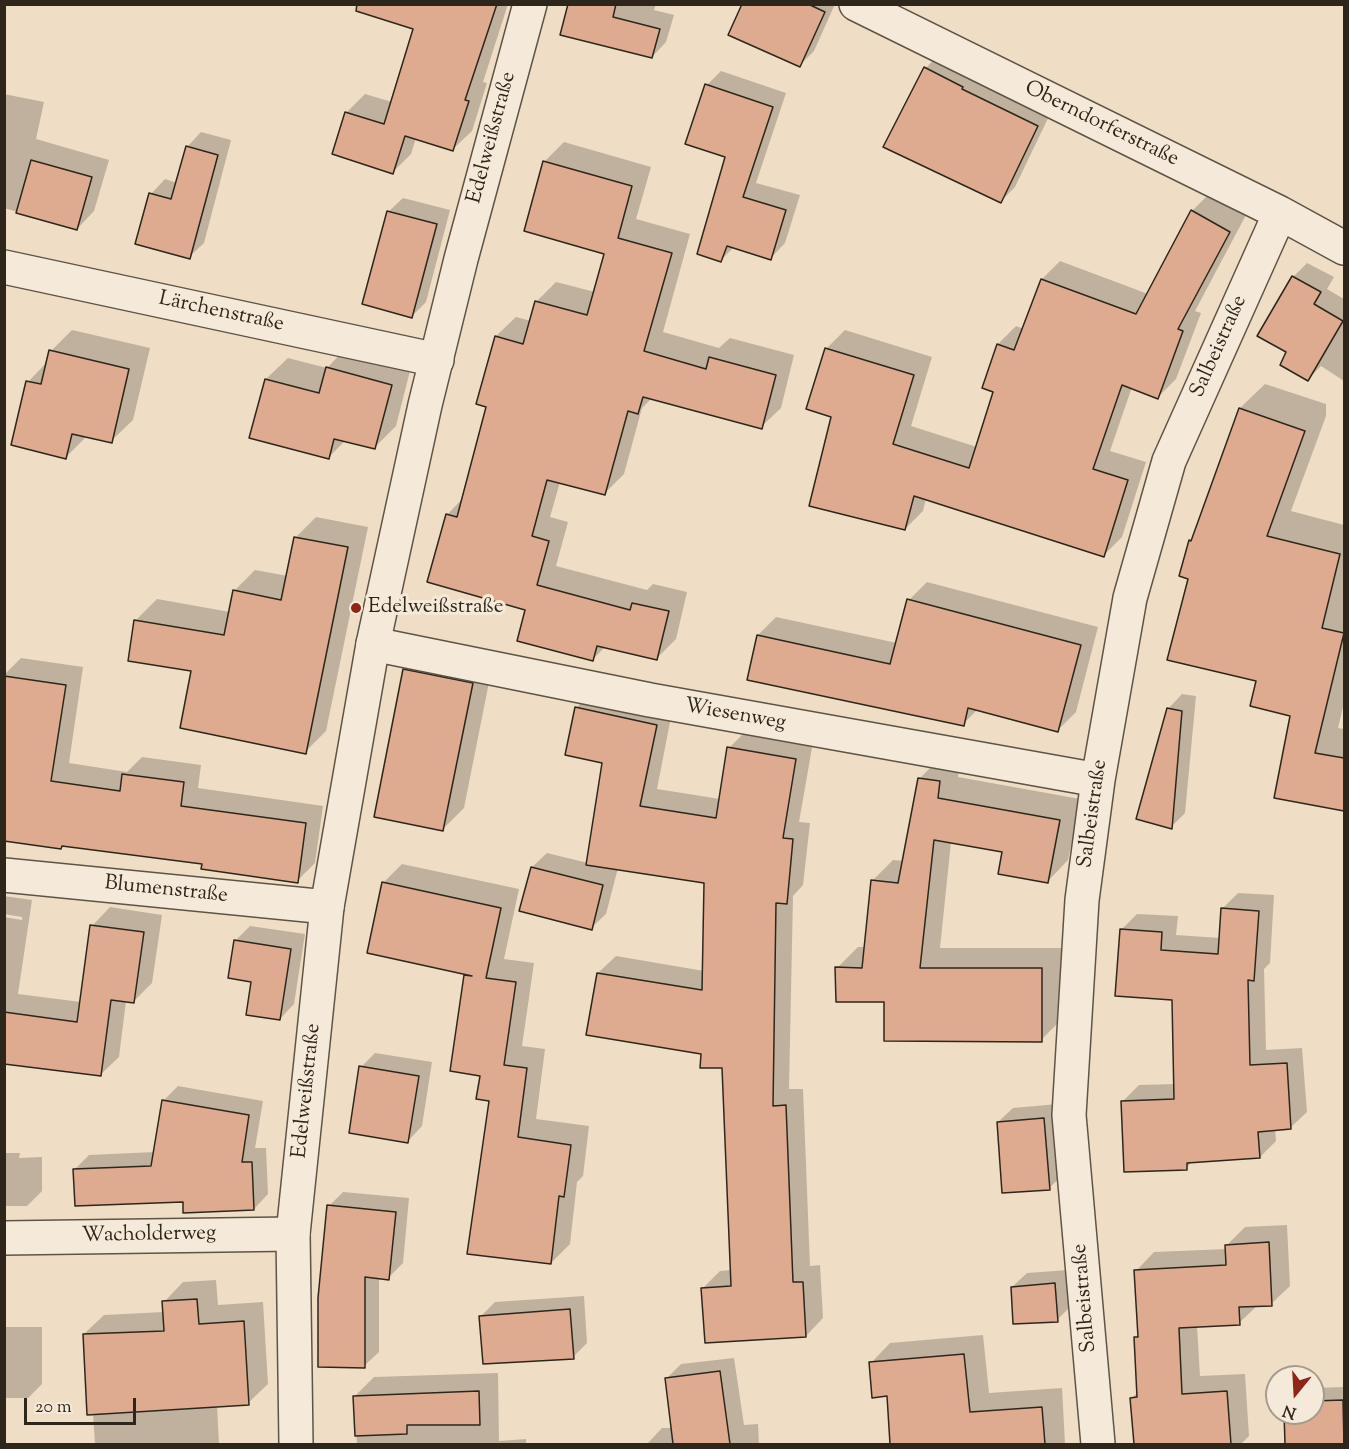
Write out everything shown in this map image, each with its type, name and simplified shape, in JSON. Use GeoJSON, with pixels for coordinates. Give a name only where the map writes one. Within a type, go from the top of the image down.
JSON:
{"type":"FeatureCollection","features":[{"type":"Feature","properties":{"kind":"street","name":"Edelweißstraße"},"geometry":{"type":"LineString","coordinates":[[296,1444],[293,1234],[327,907],[373,644],[437,360],[491,146],[530,4]]}},
{"type":"Feature","properties":{"kind":"street","name":"Oberndorferstraße"},"geometry":{"type":"LineString","coordinates":[[856,4],[1280,213],[1344,248]]}},
{"type":"Feature","properties":{"kind":"street","name":"Salbeistraße"},"geometry":{"type":"LineString","coordinates":[[1098,1444],[1068,1115],[1082,900],[1098,780],[1130,598],[1169,461],[1280,213]]}},
{"type":"Feature","properties":{"kind":"street","name":"Lärchenstraße"},"geometry":{"type":"LineString","coordinates":[[4,267],[437,360]]}},
{"type":"Feature","properties":{"kind":"street","name":"Wiesenweg"},"geometry":{"type":"LineString","coordinates":[[373,644],[650,700],[1098,780]]}},
{"type":"Feature","properties":{"kind":"street","name":"Blumenstraße"},"geometry":{"type":"LineString","coordinates":[[4,875],[327,907]]}},
{"type":"Feature","properties":{"kind":"street","name":"Wacholderweg"},"geometry":{"type":"LineString","coordinates":[[4,1238],[293,1234]]}},
{"type":"Feature","properties":{"kind":"building"},"geometry":{"type":"Polygon","coordinates":[[[357,4],[497,4],[465,100],[469,101],[453,151],[405,136],[393,174],[332,154],[345,112],[384,124],[413,29],[356,11],[357,4]]]}},
{"type":"Feature","properties":{"kind":"building"},"geometry":{"type":"Polygon","coordinates":[[[568,4],[616,4],[613,17],[660,29],[652,58],[560,35],[568,4]]]}},
{"type":"Feature","properties":{"kind":"building"},"geometry":{"type":"Polygon","coordinates":[[[742,4],[808,4],[825,12],[800,67],[728,35],[742,4]]]}},
{"type":"Feature","properties":{"kind":"building"},"geometry":{"type":"Polygon","coordinates":[[[924,67],[963,87],[962,89],[1038,126],[1001,203],[883,147],[924,67]]]}},
{"type":"Feature","properties":{"kind":"building"},"geometry":{"type":"Polygon","coordinates":[[[705,84],[773,107],[743,197],[786,210],[771,260],[727,246],[721,262],[697,254],[725,157],[685,144],[705,84]]]}},
{"type":"Feature","properties":{"kind":"building"},"geometry":{"type":"Polygon","coordinates":[[[186,146],[218,155],[190,259],[135,244],[149,193],[171,199],[186,146]]]}},
{"type":"Feature","properties":{"kind":"building"},"geometry":{"type":"Polygon","coordinates":[[[31,160],[92,177],[77,230],[16,213],[31,160]]]}},
{"type":"Feature","properties":{"kind":"building"},"geometry":{"type":"Polygon","coordinates":[[[543,161],[632,186],[618,238],[672,253],[644,351],[706,369],[709,357],[776,375],[762,429],[643,397],[638,414],[628,411],[605,495],[547,480],[532,536],[549,541],[537,585],[630,610],[632,603],[669,611],[657,660],[597,646],[593,661],[517,641],[525,610],[427,582],[446,514],[457,517],[486,407],[476,404],[495,336],[523,344],[535,301],[587,315],[604,254],[524,231],[543,161]]]}},
{"type":"Feature","properties":{"kind":"building"},"geometry":{"type":"Polygon","coordinates":[[[1191,210],[1230,232],[1178,329],[1183,331],[1158,399],[1122,385],[1093,469],[1128,480],[1104,557],[914,496],[905,530],[809,506],[831,417],[806,409],[825,348],[914,375],[893,444],[969,468],[993,392],[982,388],[997,344],[1014,350],[1041,279],[1136,314],[1191,210]]]}},
{"type":"Feature","properties":{"kind":"building"},"geometry":{"type":"Polygon","coordinates":[[[387,211],[437,224],[412,318],[362,304],[387,211]]]}},
{"type":"Feature","properties":{"kind":"building"},"geometry":{"type":"Polygon","coordinates":[[[1292,276],[1321,292],[1314,304],[1343,321],[1308,381],[1280,365],[1286,352],[1257,336],[1292,276]]]}},
{"type":"Feature","properties":{"kind":"building"},"geometry":{"type":"Polygon","coordinates":[[[49,350],[129,369],[112,443],[72,434],[66,459],[11,445],[26,381],[41,384],[49,350]]]}},
{"type":"Feature","properties":{"kind":"building"},"geometry":{"type":"Polygon","coordinates":[[[326,367],[392,385],[375,449],[334,439],[329,459],[249,438],[265,379],[319,393],[326,367]]]}},
{"type":"Feature","properties":{"kind":"building"},"geometry":{"type":"Polygon","coordinates":[[[1239,408],[1305,431],[1267,536],[1340,554],[1322,628],[1344,633],[1315,753],[1344,758],[1344,811],[1274,798],[1290,716],[1250,706],[1256,681],[1167,660],[1188,579],[1179,576],[1189,540],[1191,541],[1239,408]]]}},
{"type":"Feature","properties":{"kind":"building"},"geometry":{"type":"Polygon","coordinates":[[[294,537],[348,547],[306,754],[180,728],[191,671],[128,661],[134,620],[224,635],[233,590],[281,600],[294,537]]]}},
{"type":"Feature","properties":{"kind":"building"},"geometry":{"type":"Polygon","coordinates":[[[907,599],[1081,645],[1058,732],[968,708],[964,726],[747,680],[757,635],[890,664],[907,599]]]}},
{"type":"Feature","properties":{"kind":"building"},"geometry":{"type":"Polygon","coordinates":[[[403,669],[473,683],[443,831],[374,817],[403,669]]]}},
{"type":"Feature","properties":{"kind":"building"},"geometry":{"type":"Polygon","coordinates":[[[4,676],[66,685],[51,781],[120,791],[122,774],[184,782],[181,806],[306,823],[298,883],[201,869],[202,864],[4,841],[4,676]]]}},
{"type":"Feature","properties":{"kind":"building"},"geometry":{"type":"Polygon","coordinates":[[[575,707],[657,725],[640,806],[716,818],[727,747],[796,759],[783,838],[793,839],[787,904],[776,903],[773,1106],[786,1105],[793,1282],[803,1282],[806,1337],[705,1343],[701,1288],[731,1286],[722,1068],[700,1068],[701,1054],[586,1035],[597,973],[702,990],[704,883],[586,865],[602,763],[565,755],[575,707]]]}},
{"type":"Feature","properties":{"kind":"building"},"geometry":{"type":"Polygon","coordinates":[[[1167,708],[1182,711],[1172,829],[1136,819],[1167,708]]]}},
{"type":"Feature","properties":{"kind":"building"},"geometry":{"type":"Polygon","coordinates":[[[918,778],[940,781],[938,798],[1060,820],[1048,883],[998,874],[1002,852],[934,840],[920,968],[1042,968],[1042,1042],[884,1041],[884,1002],[836,1002],[835,967],[862,968],[871,880],[898,883],[918,778]]]}},
{"type":"Feature","properties":{"kind":"building"},"geometry":{"type":"Polygon","coordinates":[[[531,867],[603,885],[592,930],[519,911],[531,867]]]}},
{"type":"Feature","properties":{"kind":"building"},"geometry":{"type":"Polygon","coordinates":[[[382,882],[501,908],[486,978],[516,982],[504,1065],[527,1068],[518,1137],[571,1145],[564,1197],[559,1196],[551,1264],[467,1254],[489,1101],[476,1099],[480,1076],[450,1071],[464,975],[472,976],[367,953],[382,882]]]}},
{"type":"Feature","properties":{"kind":"building"},"geometry":{"type":"Polygon","coordinates":[[[1221,908],[1259,911],[1254,981],[1248,980],[1250,1065],[1287,1063],[1291,1129],[1258,1132],[1260,1158],[1187,1163],[1187,1170],[1124,1172],[1121,1101],[1174,1099],[1172,1000],[1115,996],[1120,929],[1162,932],[1161,950],[1218,954],[1221,908]]]}},
{"type":"Feature","properties":{"kind":"building"},"geometry":{"type":"Polygon","coordinates":[[[90,925],[144,932],[134,1003],[111,1000],[101,1076],[4,1064],[4,1012],[77,1022],[90,925]]]}},
{"type":"Feature","properties":{"kind":"building"},"geometry":{"type":"Polygon","coordinates":[[[234,940],[291,949],[280,1020],[246,1015],[251,982],[228,978],[234,940]]]}},
{"type":"Feature","properties":{"kind":"building"},"geometry":{"type":"Polygon","coordinates":[[[359,1066],[419,1076],[408,1143],[349,1133],[359,1066]]]}},
{"type":"Feature","properties":{"kind":"building"},"geometry":{"type":"Polygon","coordinates":[[[162,1100],[249,1115],[242,1162],[252,1162],[254,1210],[183,1213],[183,1202],[75,1206],[73,1169],[151,1166],[162,1100]]]}},
{"type":"Feature","properties":{"kind":"building"},"geometry":{"type":"Polygon","coordinates":[[[1044,1118],[1050,1190],[1002,1193],[997,1122],[1044,1118]]]}},
{"type":"Feature","properties":{"kind":"building"},"geometry":{"type":"Polygon","coordinates":[[[327,1205],[396,1212],[389,1280],[365,1277],[365,1368],[318,1367],[318,1298],[327,1205]]]}},
{"type":"Feature","properties":{"kind":"building"},"geometry":{"type":"Polygon","coordinates":[[[1269,1242],[1272,1306],[1239,1307],[1240,1325],[1179,1328],[1182,1394],[1227,1391],[1231,1444],[1134,1444],[1130,1398],[1137,1397],[1134,1337],[1138,1337],[1134,1270],[1226,1265],[1225,1245],[1269,1242]]]}},
{"type":"Feature","properties":{"kind":"building"},"geometry":{"type":"Polygon","coordinates":[[[1055,1283],[1058,1322],[1013,1324],[1011,1287],[1055,1283]]]}},
{"type":"Feature","properties":{"kind":"building"},"geometry":{"type":"Polygon","coordinates":[[[197,1299],[199,1324],[244,1321],[249,1405],[87,1415],[83,1334],[164,1331],[162,1301],[197,1299]]]}},
{"type":"Feature","properties":{"kind":"building"},"geometry":{"type":"Polygon","coordinates":[[[570,1309],[574,1359],[483,1364],[479,1316],[570,1309]]]}},
{"type":"Feature","properties":{"kind":"building"},"geometry":{"type":"Polygon","coordinates":[[[964,1354],[970,1412],[1042,1407],[1045,1444],[890,1444],[887,1396],[872,1398],[869,1362],[964,1354]]]}},
{"type":"Feature","properties":{"kind":"building"},"geometry":{"type":"Polygon","coordinates":[[[720,1371],[730,1444],[673,1444],[665,1378],[720,1371]]]}},
{"type":"Feature","properties":{"kind":"building"},"geometry":{"type":"Polygon","coordinates":[[[479,1391],[480,1425],[407,1425],[407,1434],[355,1436],[353,1396],[479,1391]]]}},
{"type":"Feature","properties":{"kind":"building"},"geometry":{"type":"Polygon","coordinates":[[[1343,1400],[1344,1444],[1285,1444],[1284,1425],[1325,1425],[1325,1401],[1343,1400]]]}},
{"type":"Feature","properties":{"kind":"place","name":"Edelweißstraße"},"geometry":{"type":"Point","coordinates":[356,608]}}]}
